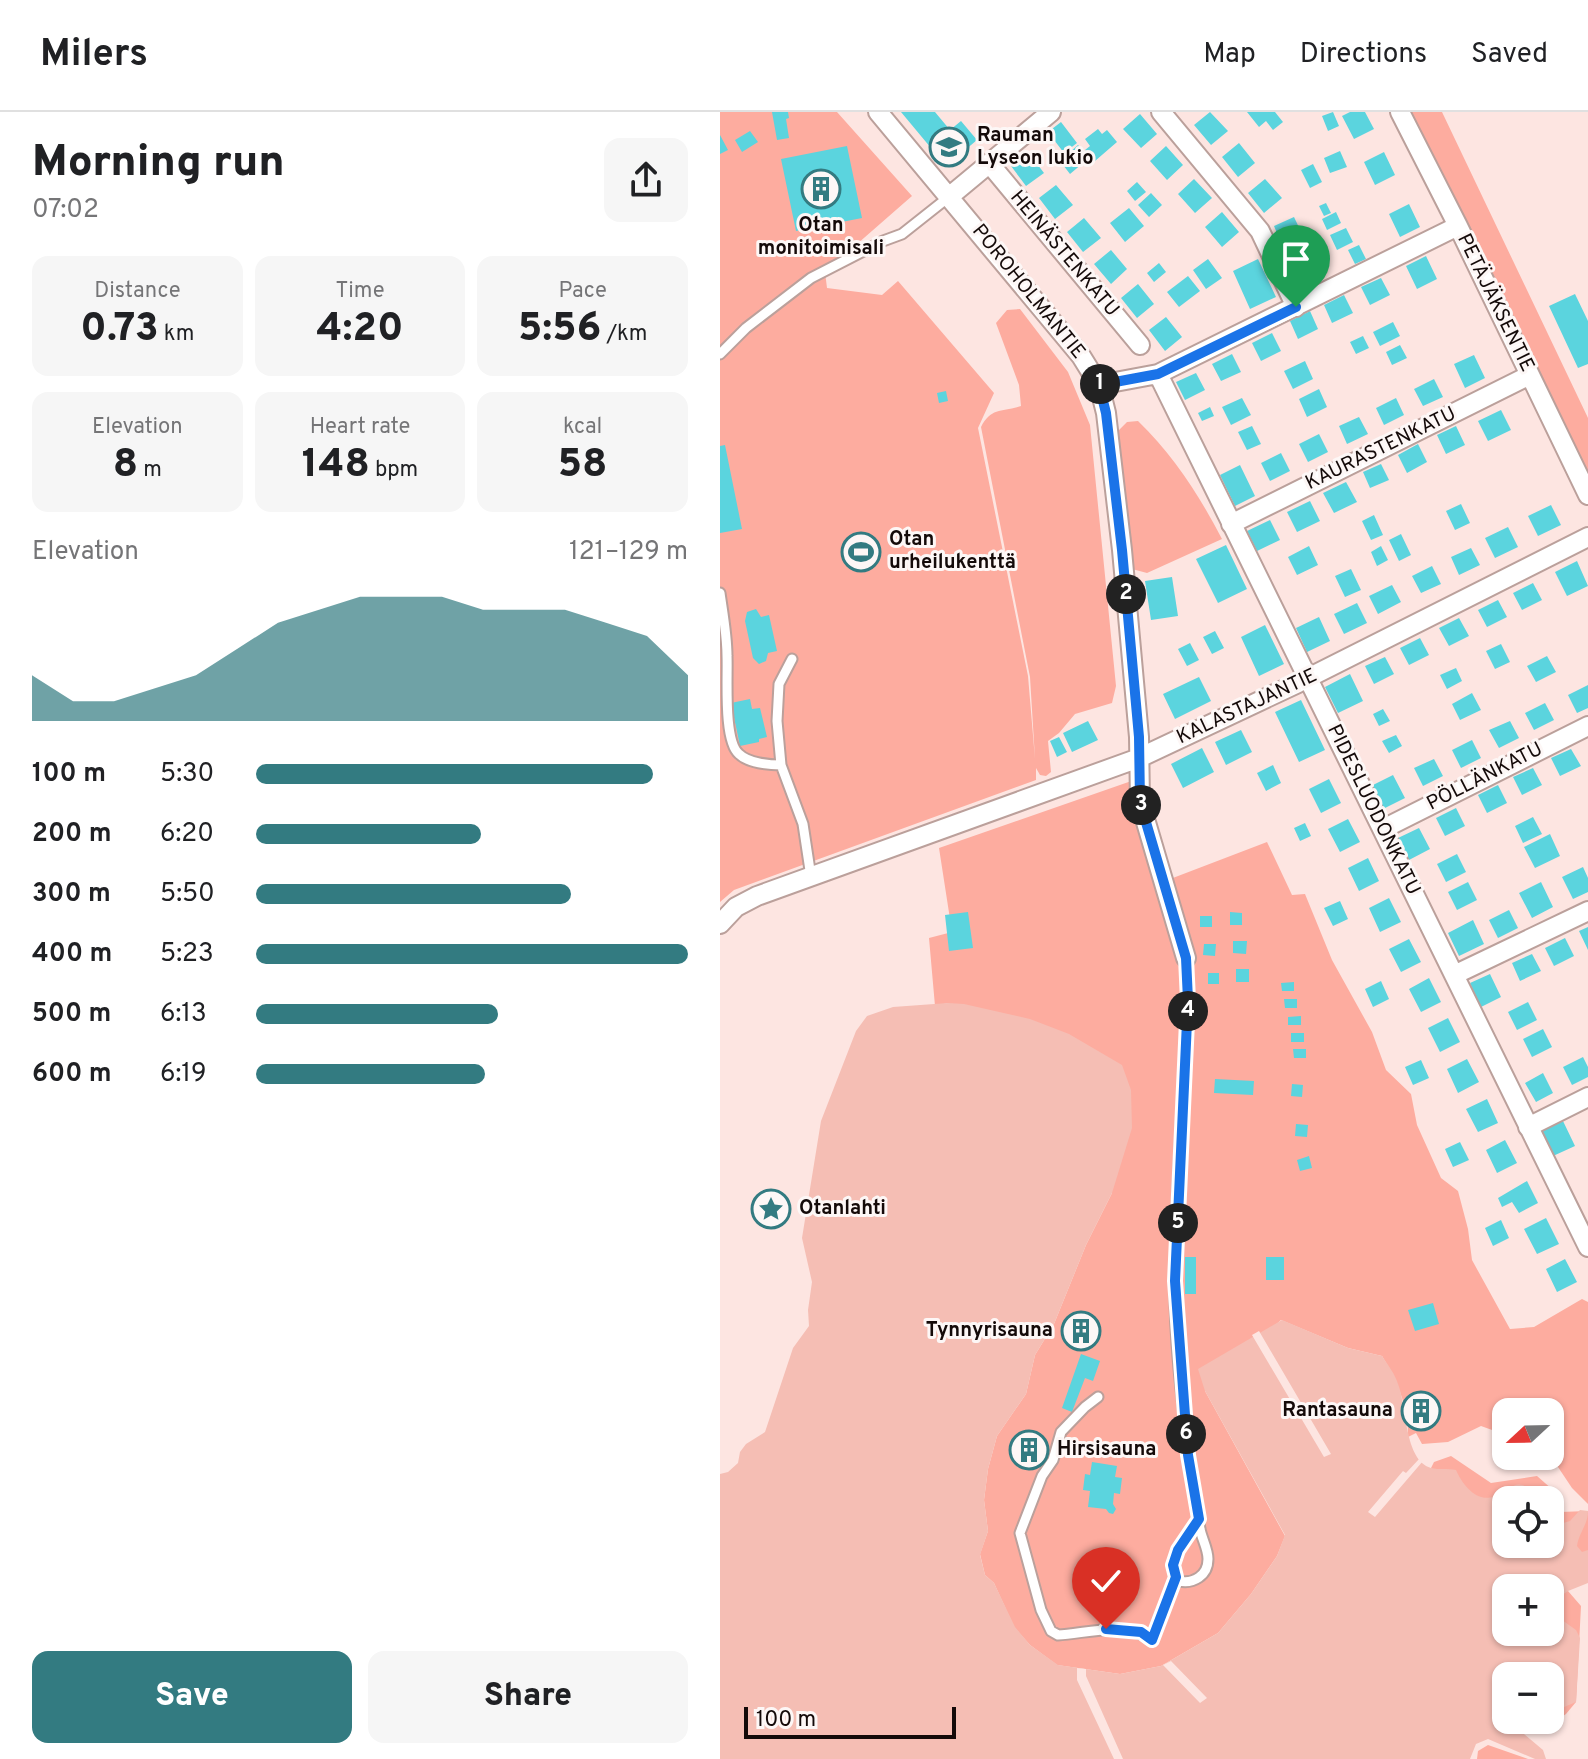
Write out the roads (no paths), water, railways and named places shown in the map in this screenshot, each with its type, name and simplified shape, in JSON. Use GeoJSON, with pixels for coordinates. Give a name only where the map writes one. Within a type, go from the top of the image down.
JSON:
{"type":"FeatureCollection","features":[{"type":"Feature","properties":{"kind":"street","name":"POROHOLMANTIE"},"geometry":{"type":"LineString","coordinates":[[878,112],[1081,356],[1099,385],[1106,413],[1122,550],[1140,802],[1186,958]]}},
{"type":"Feature","properties":{"kind":"street"},"geometry":{"type":"LineString","coordinates":[[950,196],[1051,112]]}},
{"type":"Feature","properties":{"kind":"street"},"geometry":{"type":"LineString","coordinates":[[1161,112],[1260,231],[1296,307]]}},
{"type":"Feature","properties":{"kind":"street","name":"PETÄJÄKSENTIE"},"geometry":{"type":"LineString","coordinates":[[1400,112],[1588,495]]}},
{"type":"Feature","properties":{"kind":"street","name":"HEINÄSTENKATU"},"geometry":{"type":"LineString","coordinates":[[989,163],[1140,345]]}},
{"type":"Feature","properties":{"kind":"street"},"geometry":{"type":"LineString","coordinates":[[1099,385],[1158,374],[1458,226]]}},
{"type":"Feature","properties":{"kind":"street","name":"PIDESLUODONKATU"},"geometry":{"type":"LineString","coordinates":[[1158,374],[1588,1247]]}},
{"type":"Feature","properties":{"kind":"street","name":"KAURASTENKATU"},"geometry":{"type":"LineString","coordinates":[[1231,524],[1530,375]]}},
{"type":"Feature","properties":{"kind":"street","name":"KALASTAJANTIE"},"geometry":{"type":"LineString","coordinates":[[720,924],[736,907],[811,877],[1139,758],[1309,678],[1588,537]]}},
{"type":"Feature","properties":{"kind":"street","name":"PÖLLÄNKATU"},"geometry":{"type":"LineString","coordinates":[[1383,829],[1588,726]]}},
{"type":"Feature","properties":{"kind":"street"},"geometry":{"type":"LineString","coordinates":[[1454,975],[1588,911]]}},
{"type":"Feature","properties":{"kind":"street"},"geometry":{"type":"LineString","coordinates":[[1528,1127],[1588,1097]]}},
{"type":"Feature","properties":{"kind":"lane"},"geometry":{"type":"LineString","coordinates":[[720,354],[746,328],[811,278],[902,234],[950,196]]}},
{"type":"Feature","properties":{"kind":"lane"},"geometry":{"type":"LineString","coordinates":[[720,593],[728,654],[726,703],[734,747],[739,755],[767,765],[781,765]]}},
{"type":"Feature","properties":{"kind":"lane"},"geometry":{"type":"LineString","coordinates":[[792,659],[779,684],[777,721],[781,765],[803,824],[811,877]]}},
{"type":"Feature","properties":{"kind":"lane"},"geometry":{"type":"LineString","coordinates":[[1176,1577],[1188,1583],[1193,1581],[1204,1573],[1208,1558],[1186,1429],[1175,1281],[1188,1000],[1186,958]]}},
{"type":"Feature","properties":{"kind":"lane"},"geometry":{"type":"LineString","coordinates":[[1098,1397],[1061,1432],[1053,1460],[1042,1476],[1020,1533],[1045,1621],[1058,1635],[1106,1629],[1141,1632],[1152,1640],[1176,1577],[1173,1565],[1178,1550],[1199,1519]]}},
{"type":"Feature","properties":{"kind":"place","name":"Rauman Lyseon lukio"},"geometry":{"type":"Point","coordinates":[949,147]}},
{"type":"Feature","properties":{"kind":"place","name":"Otan monitoimisali"},"geometry":{"type":"Point","coordinates":[821,189]}},
{"type":"Feature","properties":{"kind":"place","name":"Otan urheilukenttä"},"geometry":{"type":"Point","coordinates":[861,552]}},
{"type":"Feature","properties":{"kind":"place","name":"Otanlahti"},"geometry":{"type":"Point","coordinates":[771,1209]}},
{"type":"Feature","properties":{"kind":"place","name":"Tynnyrisauna"},"geometry":{"type":"Point","coordinates":[1081,1331]}},
{"type":"Feature","properties":{"kind":"place","name":"Rantasauna"},"geometry":{"type":"Point","coordinates":[1421,1411]}},
{"type":"Feature","properties":{"kind":"place","name":"Hirsisauna"},"geometry":{"type":"Point","coordinates":[1029,1450]}}]}
